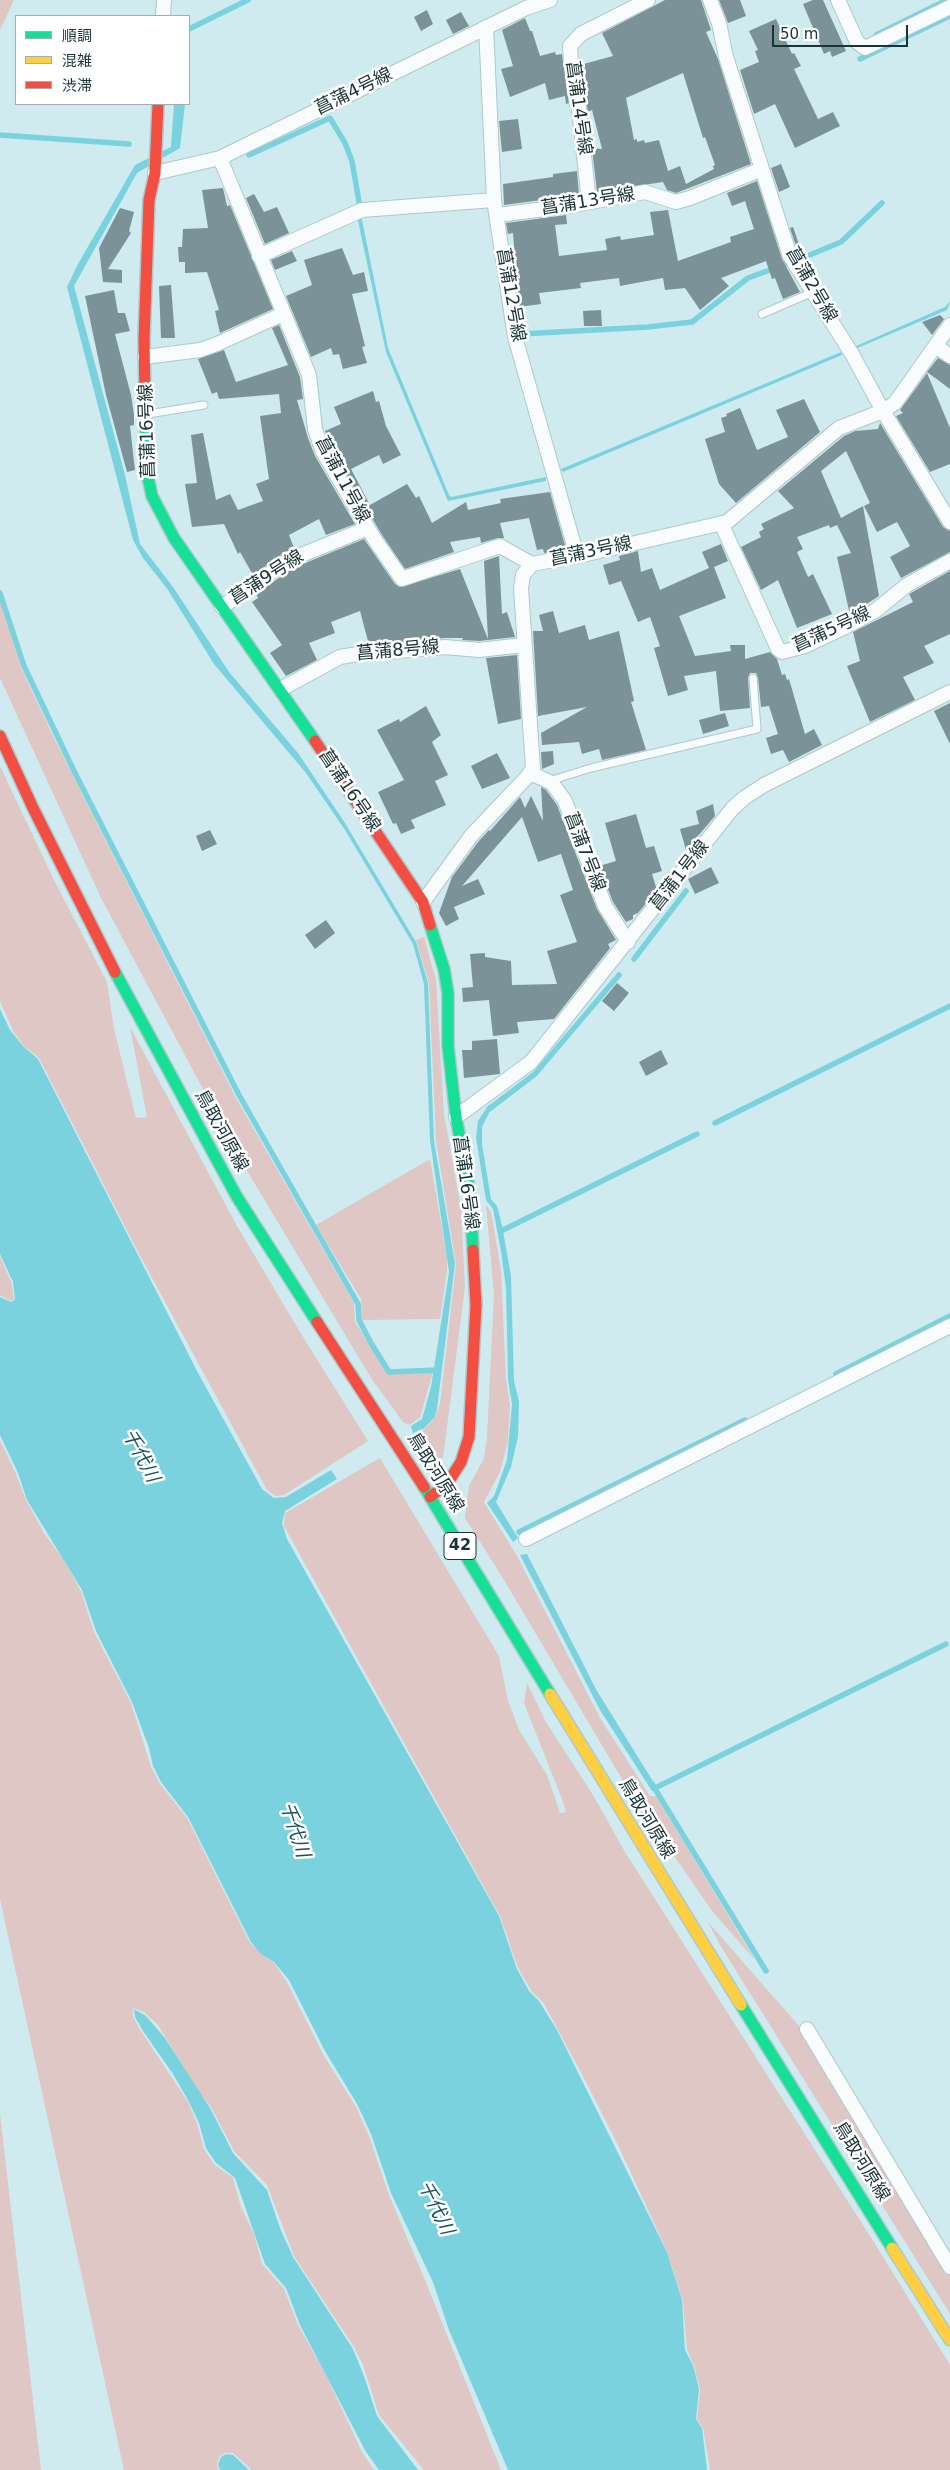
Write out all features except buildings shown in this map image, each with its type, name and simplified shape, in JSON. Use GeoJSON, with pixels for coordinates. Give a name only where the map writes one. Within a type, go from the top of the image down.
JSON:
{"type":"FeatureCollection","features":[{"type":"Feature","properties":{"kind":"main road","name":"菖蒲16号線"},"geometry":{"type":"LineString","coordinates":[[158,105],[154,173],[149,200],[145,357],[147,473],[152,496],[174,538],[280,689],[423,902],[444,969],[448,994],[448,1046],[456,1117],[470,1192],[476,1305],[469,1437],[461,1462],[447,1484],[430,1497]]}},
{"type":"Feature","properties":{"kind":"main road","name":"鳥取河原線"},"geometry":{"type":"LineString","coordinates":[[0,736],[116,974],[207,1144],[269,1247],[430,1497],[650,1859],[950,2340]]}},
{"type":"Feature","properties":{"kind":"street"},"geometry":{"type":"LineString","coordinates":[[163,15],[164,0]]}},
{"type":"Feature","properties":{"kind":"street","name":"菖蒲4号線"},"geometry":{"type":"LineString","coordinates":[[154,173],[220,158],[486,27],[526,8],[550,0]]}},
{"type":"Feature","properties":{"kind":"street","name":"菖蒲14号線"},"geometry":{"type":"LineString","coordinates":[[589,202],[577,90],[570,63],[570,46],[581,34],[648,0]]}},
{"type":"Feature","properties":{"kind":"street","name":"菖蒲2号線"},"geometry":{"type":"LineString","coordinates":[[710,0],[719,23],[726,57],[790,256],[852,354],[882,411],[950,522]]}},
{"type":"Feature","properties":{"kind":"street"},"geometry":{"type":"LineString","coordinates":[[838,0],[857,42],[865,48],[950,7]]}},
{"type":"Feature","properties":{"kind":"street","name":"菖蒲12号線"},"geometry":{"type":"LineString","coordinates":[[486,27],[494,200],[515,337],[577,556]]}},
{"type":"Feature","properties":{"kind":"street","name":"菖蒲11号線"},"geometry":{"type":"LineString","coordinates":[[220,158],[309,375],[315,429],[323,452],[368,528],[402,579],[500,546],[532,564]]}},
{"type":"Feature","properties":{"kind":"street","name":"菖蒲13号線"},"geometry":{"type":"LineString","coordinates":[[497,215],[645,192],[676,202],[762,169]]}},
{"type":"Feature","properties":{"kind":"street"},"geometry":{"type":"LineString","coordinates":[[259,256],[362,210],[494,200]]}},
{"type":"Feature","properties":{"kind":"street"},"geometry":{"type":"LineString","coordinates":[[145,357],[200,350],[218,344],[283,314]]}},
{"type":"Feature","properties":{"kind":"street","name":"菖蒲3号線"},"geometry":{"type":"LineString","coordinates":[[530,773],[532,769],[521,588],[523,575],[532,564],[577,556],[727,522],[839,428],[882,411],[895,403],[950,325]]}},
{"type":"Feature","properties":{"kind":"street"},"geometry":{"type":"LineString","coordinates":[[936,346],[950,356]]}},
{"type":"Feature","properties":{"kind":"street","name":"菖蒲5号線"},"geometry":{"type":"LineString","coordinates":[[721,524],[778,649],[782,652],[805,646],[843,628],[875,610],[907,585],[950,561]]}},
{"type":"Feature","properties":{"kind":"street","name":"菖蒲9号線"},"geometry":{"type":"LineString","coordinates":[[222,607],[289,560],[368,528]]}},
{"type":"Feature","properties":{"kind":"street","name":"菖蒲8号線"},"geometry":{"type":"LineString","coordinates":[[280,689],[340,657],[444,647],[479,650],[523,645]]}},
{"type":"Feature","properties":{"kind":"street","name":"菖蒲1号線"},"geometry":{"type":"LineString","coordinates":[[456,1117],[531,1062],[744,798],[764,785],[950,692]]}},
{"type":"Feature","properties":{"kind":"street"},"geometry":{"type":"LineString","coordinates":[[423,902],[471,836],[530,773]]}},
{"type":"Feature","properties":{"kind":"street","name":"菖蒲7号線"},"geometry":{"type":"LineString","coordinates":[[530,773],[549,781],[565,801],[605,906],[628,942]]}},
{"type":"Feature","properties":{"kind":"street"},"geometry":{"type":"LineString","coordinates":[[526,1538],[950,1326]]}},
{"type":"Feature","properties":{"kind":"street"},"geometry":{"type":"LineString","coordinates":[[807,2029],[950,2267]]}},
{"type":"Feature","properties":{"kind":"lane"},"geometry":{"type":"LineString","coordinates":[[762,314],[813,292]]}},
{"type":"Feature","properties":{"kind":"lane"},"geometry":{"type":"LineString","coordinates":[[147,414],[204,405]]}},
{"type":"Feature","properties":{"kind":"lane"},"geometry":{"type":"LineString","coordinates":[[549,781],[591,768],[757,729],[753,678]]}},
{"type":"Feature","properties":{"kind":"shaded area"},"geometry":{"type":"Polygon","coordinates":[[[0,0],[14,0],[0,30],[0,0]]]}},
{"type":"Feature","properties":{"kind":"shaded area"},"geometry":{"type":"Polygon","coordinates":[[[0,596],[22,670],[57,744],[236,1098],[354,1303],[355,1322],[388,1373],[433,1372],[420,1418],[409,1425],[403,1422],[371,1378],[243,1164],[101,898],[0,678],[0,596]]]}},
{"type":"Feature","properties":{"kind":"shaded area"},"geometry":{"type":"Polygon","coordinates":[[[0,766],[54,880],[107,982],[114,1029],[136,1118],[147,1117],[130,1027],[237,1226],[368,1441],[284,1495],[275,1496],[267,1490],[138,1252],[39,1058],[23,1045],[13,1031],[0,1001],[0,766]]]}},
{"type":"Feature","properties":{"kind":"shaded area"},"geometry":{"type":"Polygon","coordinates":[[[424,937],[436,980],[444,1114],[461,1209],[465,1287],[443,1458],[426,1458],[413,1435],[423,1430],[435,1418],[440,1404],[456,1265],[436,1141],[429,983],[416,940],[424,937]]]}},
{"type":"Feature","properties":{"kind":"shaded area"},"geometry":{"type":"Polygon","coordinates":[[[430,1159],[447,1257],[447,1271],[440,1319],[362,1320],[361,1299],[316,1225],[430,1159]]]}},
{"type":"Feature","properties":{"kind":"shaded area"},"geometry":{"type":"Polygon","coordinates":[[[486,1205],[491,1212],[501,1270],[506,1379],[510,1404],[508,1441],[500,1472],[484,1502],[517,1556],[600,1718],[650,1796],[656,1796],[755,1960],[712,1911],[675,1857],[667,1855],[504,1580],[465,1518],[469,1486],[484,1458],[487,1438],[494,1294],[486,1205]]]}},
{"type":"Feature","properties":{"kind":"shaded area"},"geometry":{"type":"Polygon","coordinates":[[[0,1256],[12,1284],[14,1299],[10,1301],[0,1295],[0,1256]]]}},
{"type":"Feature","properties":{"kind":"shaded area"},"geometry":{"type":"Polygon","coordinates":[[[0,1440],[26,1500],[44,1533],[65,1562],[81,1591],[94,1632],[131,1703],[151,1767],[160,1784],[187,1818],[250,1943],[274,1963],[287,1982],[323,2054],[356,2107],[369,2136],[389,2195],[501,2470],[424,2470],[379,2415],[363,2365],[354,2347],[294,2256],[267,2185],[234,2151],[211,2107],[199,2092],[158,2025],[144,2012],[133,2008],[133,2017],[141,2031],[188,2102],[197,2123],[204,2149],[214,2164],[233,2178],[241,2207],[254,2234],[262,2264],[284,2289],[298,2325],[325,2373],[362,2452],[374,2470],[252,2470],[233,2453],[225,2453],[220,2456],[217,2463],[218,2470],[124,2470],[0,1899],[0,1440]]]}},
{"type":"Feature","properties":{"kind":"shaded area"},"geometry":{"type":"Polygon","coordinates":[[[380,1458],[499,1656],[508,1701],[519,1730],[547,1775],[560,1813],[566,1812],[562,1799],[524,1703],[527,1683],[546,1722],[593,1795],[625,1852],[950,2365],[950,2470],[710,2470],[703,2428],[697,2419],[700,2390],[694,2365],[687,2350],[683,2301],[667,2251],[618,2145],[584,2078],[543,2002],[532,1992],[518,1968],[500,1916],[284,1526],[285,1513],[380,1458]]]}},
{"type":"Feature","properties":{"kind":"shaded area"},"geometry":{"type":"Polygon","coordinates":[[[708,1922],[806,2034],[950,2272],[950,2314],[720,1945],[708,1922]]]}},
{"type":"Feature","properties":{"kind":"shaded area"},"geometry":{"type":"Polygon","coordinates":[[[0,2114],[41,2470],[0,2470],[0,2114]]]}},
{"type":"Feature","properties":{"kind":"water"},"geometry":{"type":"Polygon","coordinates":[[[174,105],[185,105],[180,148],[137,173],[74,286],[125,475],[140,544],[173,587],[229,672],[298,753],[345,823],[416,942],[428,983],[434,1141],[455,1264],[437,1409],[435,1417],[423,1429],[413,1433],[411,1426],[422,1419],[431,1387],[449,1272],[430,1140],[424,984],[413,944],[345,830],[306,773],[214,664],[168,590],[143,558],[133,540],[67,287],[78,264],[135,165],[171,147],[174,105]]]}},
{"type":"Feature","properties":{"kind":"water"},"geometry":{"type":"Polygon","coordinates":[[[361,215],[388,348],[449,495],[451,497],[546,477],[546,481],[448,501],[386,352],[357,216],[361,215]]]}},
{"type":"Feature","properties":{"kind":"water"},"geometry":{"type":"Polygon","coordinates":[[[950,301],[947,310],[855,349],[854,347],[945,307],[950,301]]]}},
{"type":"Feature","properties":{"kind":"water"},"geometry":{"type":"Polygon","coordinates":[[[841,352],[842,355],[563,472],[561,469],[841,352]]]}},
{"type":"Feature","properties":{"kind":"water","name":"千代川"},"geometry":{"type":"Polygon","coordinates":[[[0,1009],[10,1030],[23,1046],[38,1059],[198,1373],[262,1489],[274,1498],[286,1497],[331,1470],[337,1479],[285,1511],[282,1523],[287,1539],[499,1916],[517,1969],[529,1991],[539,2001],[557,2030],[667,2252],[682,2300],[685,2350],[693,2365],[699,2389],[696,2419],[702,2428],[707,2470],[508,2470],[449,2330],[433,2282],[391,2193],[371,2134],[357,2104],[325,2051],[289,1980],[274,1962],[260,1953],[251,1942],[188,1817],[161,1782],[153,1766],[149,1748],[132,1702],[96,1631],[82,1590],[27,1500],[18,1473],[0,1435],[0,1297],[11,1302],[15,1299],[13,1282],[0,1254],[0,1009]]]}},
{"type":"Feature","properties":{"kind":"water"},"geometry":{"type":"Polygon","coordinates":[[[494,1103],[482,1127],[482,1144],[491,1199],[497,1206],[502,1225],[511,1276],[514,1381],[519,1401],[518,1437],[511,1467],[496,1502],[518,1538],[513,1542],[487,1503],[494,1496],[507,1460],[512,1404],[508,1380],[506,1288],[501,1251],[493,1209],[486,1200],[476,1138],[478,1121],[488,1106],[494,1103]]]}},
{"type":"Feature","properties":{"kind":"water"},"geometry":{"type":"Polygon","coordinates":[[[527,1554],[597,1691],[659,1791],[652,1791],[600,1710],[520,1555],[527,1554]]]}},
{"type":"Feature","properties":{"kind":"water"},"geometry":{"type":"Polygon","coordinates":[[[134,2009],[146,2016],[165,2038],[210,2108],[233,2153],[267,2190],[280,2228],[293,2257],[353,2349],[377,2416],[418,2470],[379,2470],[366,2452],[300,2325],[286,2288],[265,2264],[235,2178],[216,2163],[206,2148],[199,2123],[188,2100],[173,2074],[143,2031],[135,2017],[134,2009]]]}},
{"type":"Feature","properties":{"kind":"water"},"geometry":{"type":"Polygon","coordinates":[[[226,2454],[233,2455],[249,2470],[220,2470],[218,2464],[221,2457],[226,2454]]]}},
{"type":"Feature","properties":{"kind":"waterway"},"geometry":{"type":"LineString","coordinates":[[190,29],[248,0]]}},
{"type":"Feature","properties":{"kind":"waterway"},"geometry":{"type":"LineString","coordinates":[[876,35],[947,0]]}},
{"type":"Feature","properties":{"kind":"waterway"},"geometry":{"type":"LineString","coordinates":[[860,59],[950,16]]}},
{"type":"Feature","properties":{"kind":"waterway"},"geometry":{"type":"LineString","coordinates":[[249,155],[330,118],[345,143],[352,161],[359,202]]}},
{"type":"Feature","properties":{"kind":"waterway"},"geometry":{"type":"LineString","coordinates":[[0,135],[129,144]]}},
{"type":"Feature","properties":{"kind":"waterway"},"geometry":{"type":"LineString","coordinates":[[800,259],[841,242],[882,203]]}},
{"type":"Feature","properties":{"kind":"waterway"},"geometry":{"type":"LineString","coordinates":[[521,334],[648,327],[692,322],[748,278],[786,264]]}},
{"type":"Feature","properties":{"kind":"waterway"},"geometry":{"type":"LineString","coordinates":[[0,593],[24,666],[74,771],[239,1095],[358,1304],[359,1320],[371,1343],[389,1372],[438,1370]]}},
{"type":"Feature","properties":{"kind":"waterway"},"geometry":{"type":"LineString","coordinates":[[634,959],[686,891]]}},
{"type":"Feature","properties":{"kind":"waterway"},"geometry":{"type":"LineString","coordinates":[[489,1109],[535,1074],[619,975]]}},
{"type":"Feature","properties":{"kind":"waterway"},"geometry":{"type":"LineString","coordinates":[[715,1123],[950,1006]]}},
{"type":"Feature","properties":{"kind":"waterway"},"geometry":{"type":"LineString","coordinates":[[501,1231],[697,1134]]}},
{"type":"Feature","properties":{"kind":"waterway"},"geometry":{"type":"LineString","coordinates":[[836,1374],[950,1316]]}},
{"type":"Feature","properties":{"kind":"waterway"},"geometry":{"type":"LineString","coordinates":[[519,1532],[745,1420]]}},
{"type":"Feature","properties":{"kind":"waterway"},"geometry":{"type":"LineString","coordinates":[[655,1788],[946,1644]]}},
{"type":"Feature","properties":{"kind":"waterway"},"geometry":{"type":"LineString","coordinates":[[652,1784],[766,1971]]}},
{"type":"Feature","properties":{"kind":"traffic: fast"},"geometry":{"type":"LineString","coordinates":[[145,399],[147,473],[152,496],[174,538],[315,741]]}},
{"type":"Feature","properties":{"kind":"traffic: fast"},"geometry":{"type":"LineString","coordinates":[[430,925],[444,969],[448,993],[448,1046],[456,1117],[470,1192],[473,1250]]}},
{"type":"Feature","properties":{"kind":"traffic: fast"},"geometry":{"type":"LineString","coordinates":[[115,972],[237,1197],[317,1322]]}},
{"type":"Feature","properties":{"kind":"traffic: fast"},"geometry":{"type":"LineString","coordinates":[[424,1487],[550,1694]]}},
{"type":"Feature","properties":{"kind":"traffic: fast"},"geometry":{"type":"LineString","coordinates":[[741,2005],[892,2248]]}},
{"type":"Feature","properties":{"kind":"traffic: slow"},"geometry":{"type":"LineString","coordinates":[[550,1694],[741,2005]]}},
{"type":"Feature","properties":{"kind":"traffic: slow"},"geometry":{"type":"LineString","coordinates":[[892,2248],[950,2340]]}},
{"type":"Feature","properties":{"kind":"traffic: jam"},"geometry":{"type":"LineString","coordinates":[[145,399],[144,339],[149,200],[155,173],[158,105]]}},
{"type":"Feature","properties":{"kind":"traffic: jam"},"geometry":{"type":"LineString","coordinates":[[0,736],[33,808],[115,972]]}},
{"type":"Feature","properties":{"kind":"traffic: jam"},"geometry":{"type":"LineString","coordinates":[[315,741],[423,902],[430,925]]}},
{"type":"Feature","properties":{"kind":"traffic: jam"},"geometry":{"type":"LineString","coordinates":[[430,1497],[447,1484],[461,1462],[469,1437],[476,1305],[473,1250]]}},
{"type":"Feature","properties":{"kind":"traffic: jam"},"geometry":{"type":"LineString","coordinates":[[317,1322],[424,1487]]}}]}
